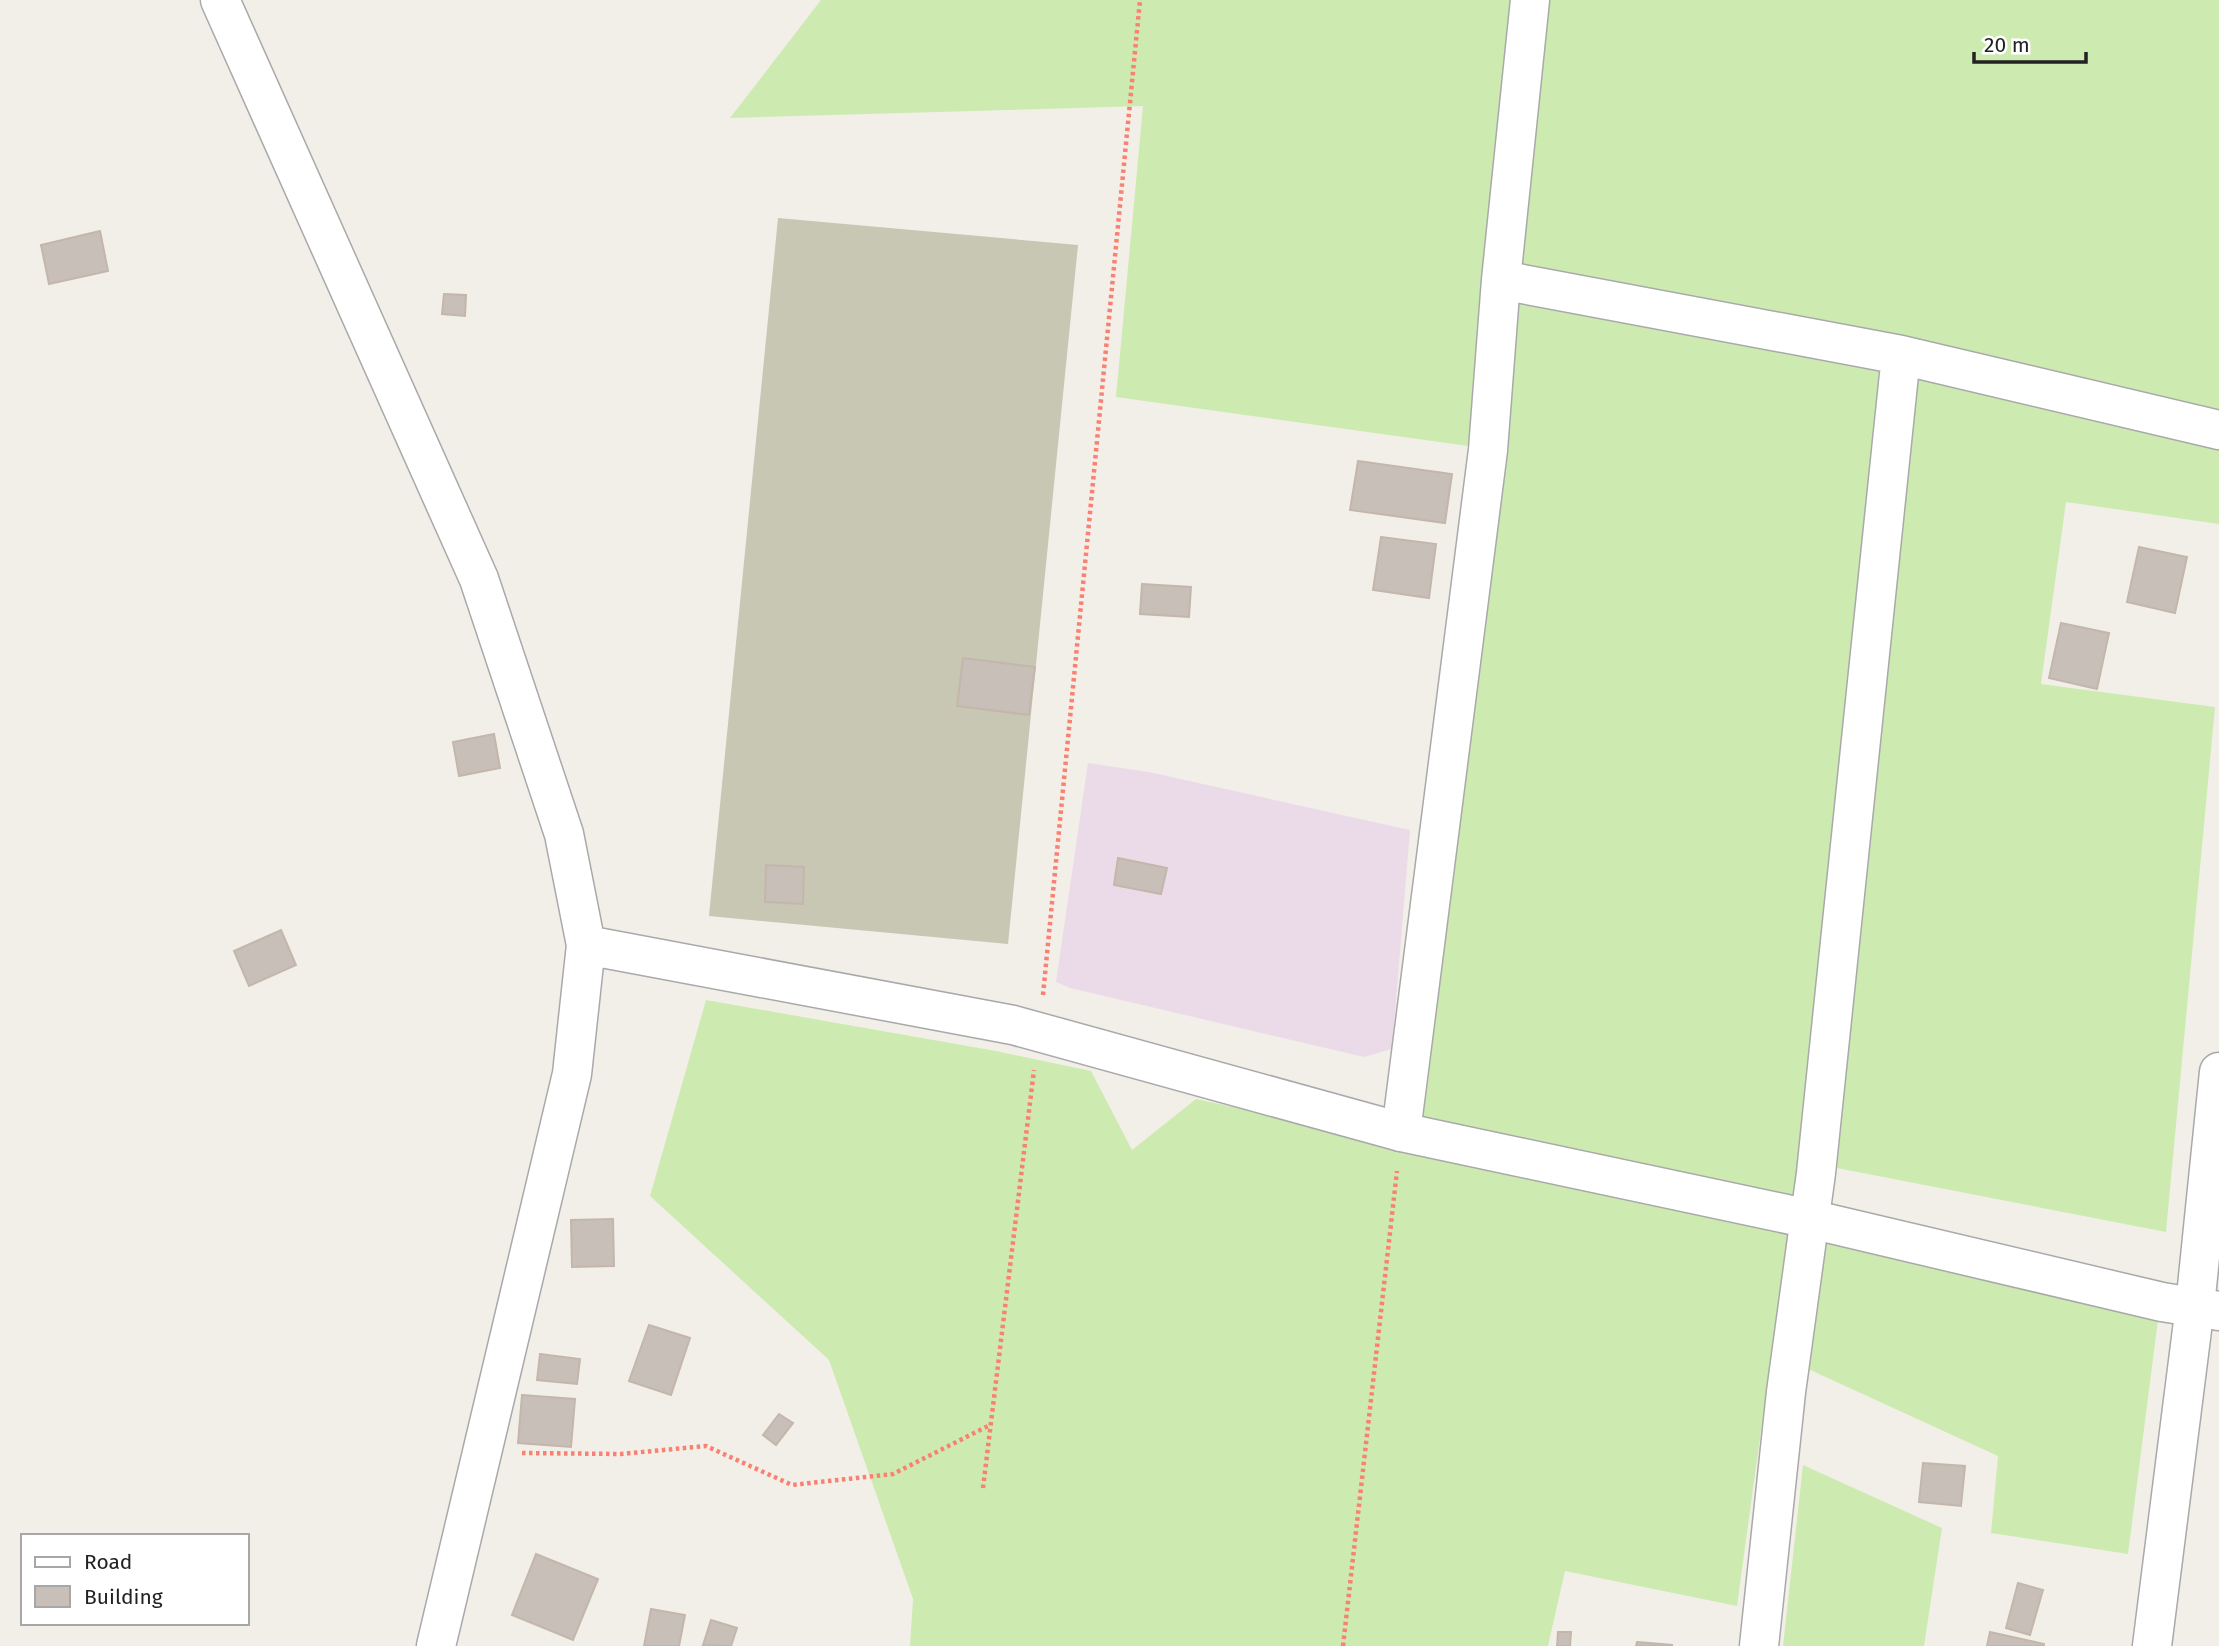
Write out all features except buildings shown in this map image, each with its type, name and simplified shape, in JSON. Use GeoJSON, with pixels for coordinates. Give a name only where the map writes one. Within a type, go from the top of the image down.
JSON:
{"type":"FeatureCollection","features":[{"type":"Feature","properties":{"kind":"street"},"geometry":{"type":"LineString","coordinates":[[219,0],[479,579],[564,834],[586,945],[572,1074],[436,1646]]}},
{"type":"Feature","properties":{"kind":"street"},"geometry":{"type":"LineString","coordinates":[[1401,1132],[1486,464],[1501,280],[1530,0]]}},
{"type":"Feature","properties":{"kind":"street"},"geometry":{"type":"LineString","coordinates":[[1501,280],[1901,355],[2219,430]]}},
{"type":"Feature","properties":{"kind":"street"},"geometry":{"type":"LineString","coordinates":[[1759,1646],[1786,1392],[1810,1220],[1901,355]]}},
{"type":"Feature","properties":{"kind":"street"},"geometry":{"type":"LineString","coordinates":[[586,945],[1039,1032],[1401,1132],[1810,1220],[2162,1302],[2207,1309]]}},
{"type":"Feature","properties":{"kind":"street"},"geometry":{"type":"LineString","coordinates":[[2152,1646],[2207,1309],[2219,1072]]}},
{"type":"Feature","properties":{"kind":"path"},"geometry":{"type":"LineString","coordinates":[[983,1488],[1039,1032],[1140,0]]}},
{"type":"Feature","properties":{"kind":"path"},"geometry":{"type":"LineString","coordinates":[[1343,1646],[1401,1132]]}},
{"type":"Feature","properties":{"kind":"path"},"geometry":{"type":"LineString","coordinates":[[482,1453],[621,1454],[706,1446],[792,1485],[893,1474],[990,1425]]}},
{"type":"Feature","properties":{"kind":"shaded area"},"geometry":{"type":"Polygon","coordinates":[[[778,218],[1078,245],[1008,944],[709,916],[778,218]]]}},
{"type":"Feature","properties":{"kind":"shaded area"},"geometry":{"type":"Polygon","coordinates":[[[1088,763],[1149,772],[1410,830],[1392,1049],[1364,1057],[1070,988],[1056,982],[1088,763]]]}},
{"type":"Feature","properties":{"kind":"green space"},"geometry":{"type":"Polygon","coordinates":[[[821,0],[2219,0],[2219,524],[2066,502],[2041,684],[2215,707],[2166,1232],[1816,1164],[1810,1211],[1408,1121],[1490,449],[1116,397],[1143,106],[730,118],[821,0]]]}},
{"type":"Feature","properties":{"kind":"green space"},"geometry":{"type":"Polygon","coordinates":[[[706,1000],[996,1051],[1091,1071],[1132,1150],[1196,1099],[1789,1226],[1737,1606],[1565,1571],[1548,1646],[910,1646],[913,1599],[829,1360],[650,1196],[706,1000]]]}},
{"type":"Feature","properties":{"kind":"green space"},"geometry":{"type":"Polygon","coordinates":[[[1810,1211],[2163,1281],[2128,1554],[1991,1533],[1998,1456],[1808,1369],[1810,1211]]]}},
{"type":"Feature","properties":{"kind":"green space"},"geometry":{"type":"Polygon","coordinates":[[[1803,1465],[1942,1528],[1924,1646],[1783,1646],[1803,1465]]]}}]}
